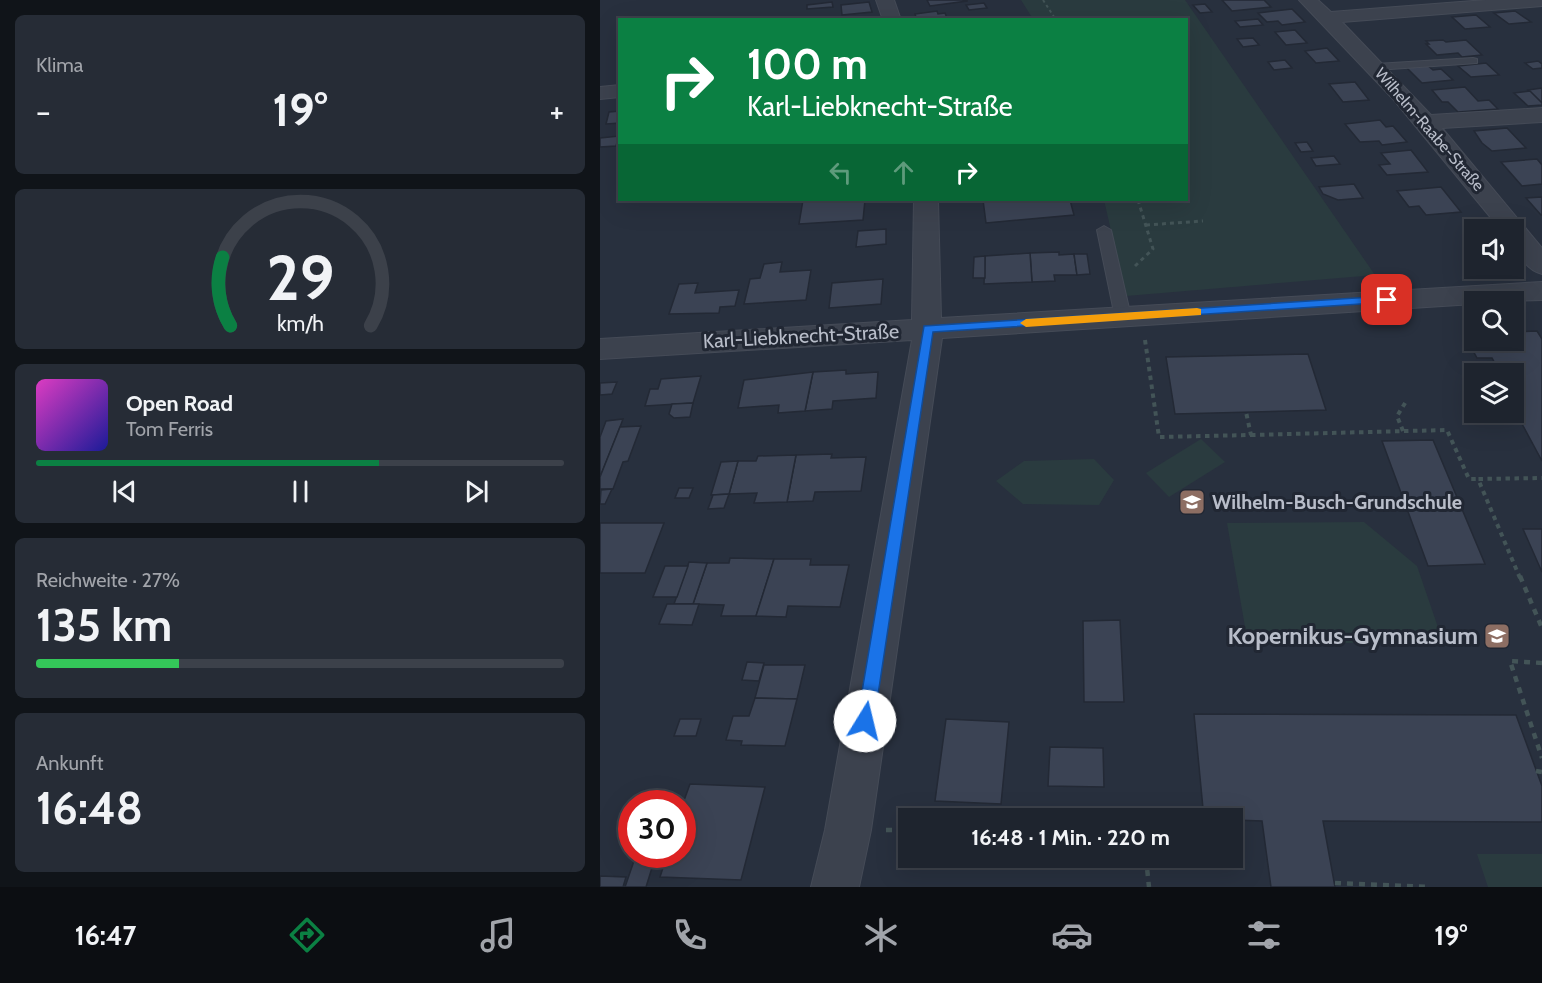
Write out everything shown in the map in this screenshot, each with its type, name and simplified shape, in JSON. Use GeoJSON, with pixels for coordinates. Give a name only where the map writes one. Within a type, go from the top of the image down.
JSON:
{"type":"FeatureCollection","features":[{"type":"Feature","properties":{"kind":"street"},"geometry":{"type":"LineString","coordinates":[[885,0],[891,18]]}},
{"type":"Feature","properties":{"kind":"street","name":"Wilhelm-Raabe-Straße"},"geometry":{"type":"LineString","coordinates":[[1308,0],[1376,67],[1426,122],[1542,266]]}},
{"type":"Feature","properties":{"kind":"street"},"geometry":{"type":"LineString","coordinates":[[1327,18],[1542,2]]}},
{"type":"Feature","properties":{"kind":"street"},"geometry":{"type":"LineString","coordinates":[[600,93],[618,91]]}},
{"type":"Feature","properties":{"kind":"street"},"geometry":{"type":"LineString","coordinates":[[1426,122],[1542,115]]}},
{"type":"Feature","properties":{"kind":"street"},"geometry":{"type":"LineString","coordinates":[[835,887],[848,830],[928,329],[926,201]]}},
{"type":"Feature","properties":{"kind":"street","name":"Karl-Liebknecht-Straße"},"geometry":{"type":"LineString","coordinates":[[600,349],[928,329],[1134,325],[1542,291]]}},
{"type":"Feature","properties":{"kind":"lane"},"geometry":{"type":"LineString","coordinates":[[1376,67],[1473,61]]}},
{"type":"Feature","properties":{"kind":"lane"},"geometry":{"type":"LineString","coordinates":[[1104,230],[1116,282],[1134,325]]}},
{"type":"Feature","properties":{"kind":"path"},"geometry":{"type":"LineString","coordinates":[[1043,0],[1055,18]]}},
{"type":"Feature","properties":{"kind":"path"},"geometry":{"type":"LineString","coordinates":[[1116,282],[1153,249],[1138,201]]}},
{"type":"Feature","properties":{"kind":"path"},"geometry":{"type":"LineString","coordinates":[[1146,225],[1203,221]]}},
{"type":"Feature","properties":{"kind":"path"},"geometry":{"type":"LineString","coordinates":[[1134,325],[1159,437],[1447,430],[1469,479],[1542,478]]}},
{"type":"Feature","properties":{"kind":"path"},"geometry":{"type":"LineString","coordinates":[[1403,431],[1397,416],[1407,400]]}},
{"type":"Feature","properties":{"kind":"path"},"geometry":{"type":"LineString","coordinates":[[1246,412],[1251,435]]}},
{"type":"Feature","properties":{"kind":"path"},"geometry":{"type":"LineString","coordinates":[[1478,479],[1542,628]]}},
{"type":"Feature","properties":{"kind":"path"},"geometry":{"type":"LineString","coordinates":[[1542,663],[1510,661],[1542,758]]}},
{"type":"Feature","properties":{"kind":"path"},"geometry":{"type":"LineString","coordinates":[[1147,868],[1149,887]]}},
{"type":"Feature","properties":{"kind":"path"},"geometry":{"type":"LineString","coordinates":[[1335,883],[1428,887]]}},
{"type":"Feature","properties":{"kind":"shaded area"},"geometry":{"type":"Polygon","coordinates":[[[1021,0],[1185,0],[1375,275],[1126,296],[1104,201],[1188,201],[1188,18],[1032,18],[1021,0]]]}},
{"type":"Feature","properties":{"kind":"shaded area"},"geometry":{"type":"Polygon","coordinates":[[[1201,439],[1225,462],[1169,497],[1146,473],[1201,439]]]}},
{"type":"Feature","properties":{"kind":"shaded area"},"geometry":{"type":"Polygon","coordinates":[[[1094,459],[1114,480],[1099,505],[1023,504],[996,481],[1024,461],[1094,459]]]}},
{"type":"Feature","properties":{"kind":"shaded area"},"geometry":{"type":"Polygon","coordinates":[[[1364,522],[1417,566],[1443,642],[1248,644],[1227,523],[1364,522]]]}},
{"type":"Feature","properties":{"kind":"shaded area"},"geometry":{"type":"Polygon","coordinates":[[[1477,854],[1542,854],[1542,887],[1488,887],[1477,854]]]}},
{"type":"Feature","properties":{"kind":"building"},"geometry":{"type":"Polygon","coordinates":[[[927,0],[967,0],[967,1],[930,6],[927,0]]]}},
{"type":"Feature","properties":{"kind":"building"},"geometry":{"type":"Polygon","coordinates":[[[1222,0],[1264,0],[1271,7],[1232,11],[1222,0]]]}},
{"type":"Feature","properties":{"kind":"building"},"geometry":{"type":"Polygon","coordinates":[[[832,2],[833,7],[807,9],[807,5],[832,2]]]}},
{"type":"Feature","properties":{"kind":"building"},"geometry":{"type":"Polygon","coordinates":[[[869,2],[872,12],[842,15],[841,5],[869,2]]]}},
{"type":"Feature","properties":{"kind":"building"},"geometry":{"type":"Polygon","coordinates":[[[984,3],[987,8],[969,10],[966,5],[984,3]]]}},
{"type":"Feature","properties":{"kind":"building"},"geometry":{"type":"Polygon","coordinates":[[[1205,4],[1212,12],[1200,13],[1193,5],[1205,4]]]}},
{"type":"Feature","properties":{"kind":"building"},"geometry":{"type":"Polygon","coordinates":[[[1292,9],[1305,22],[1282,25],[1278,21],[1267,22],[1258,13],[1292,9]]]}},
{"type":"Feature","properties":{"kind":"building"},"geometry":{"type":"Polygon","coordinates":[[[937,11],[938,14],[945,13],[947,18],[916,18],[915,14],[937,11]]]}},
{"type":"Feature","properties":{"kind":"building"},"geometry":{"type":"Polygon","coordinates":[[[1515,11],[1531,22],[1509,24],[1494,13],[1515,11]]]}},
{"type":"Feature","properties":{"kind":"building"},"geometry":{"type":"Polygon","coordinates":[[[1476,15],[1490,27],[1465,29],[1452,17],[1476,15]]]}},
{"type":"Feature","properties":{"kind":"building"},"geometry":{"type":"Polygon","coordinates":[[[1258,19],[1263,25],[1240,27],[1235,21],[1258,19]]]}},
{"type":"Feature","properties":{"kind":"building"},"geometry":{"type":"Polygon","coordinates":[[[1295,30],[1307,43],[1286,45],[1275,32],[1295,30]]]}},
{"type":"Feature","properties":{"kind":"building"},"geometry":{"type":"Polygon","coordinates":[[[1253,38],[1259,45],[1243,47],[1237,39],[1253,38]]]}},
{"type":"Feature","properties":{"kind":"building"},"geometry":{"type":"Polygon","coordinates":[[[1443,40],[1446,42],[1466,40],[1482,55],[1462,57],[1458,53],[1437,55],[1426,44],[1429,44],[1426,41],[1443,40]]]}},
{"type":"Feature","properties":{"kind":"building"},"geometry":{"type":"Polygon","coordinates":[[[1327,48],[1339,61],[1316,63],[1305,51],[1327,48]]]}},
{"type":"Feature","properties":{"kind":"building"},"geometry":{"type":"Polygon","coordinates":[[[1285,60],[1292,68],[1274,70],[1268,62],[1285,60]]]}},
{"type":"Feature","properties":{"kind":"building"},"geometry":{"type":"Polygon","coordinates":[[[1538,61],[1542,64],[1542,68],[1533,69],[1525,63],[1538,61]]]}},
{"type":"Feature","properties":{"kind":"building"},"geometry":{"type":"Polygon","coordinates":[[[1486,63],[1499,75],[1471,77],[1458,66],[1486,63]]]}},
{"type":"Feature","properties":{"kind":"building"},"geometry":{"type":"Polygon","coordinates":[[[1427,65],[1433,70],[1441,69],[1453,80],[1422,83],[1406,67],[1427,65]]]}},
{"type":"Feature","properties":{"kind":"building"},"geometry":{"type":"Polygon","coordinates":[[[1355,82],[1369,100],[1343,102],[1329,84],[1355,82]]]}},
{"type":"Feature","properties":{"kind":"building"},"geometry":{"type":"Polygon","coordinates":[[[1465,87],[1478,101],[1489,100],[1498,109],[1458,112],[1448,102],[1442,102],[1432,90],[1465,87]]]}},
{"type":"Feature","properties":{"kind":"building"},"geometry":{"type":"Polygon","coordinates":[[[1542,88],[1542,103],[1528,90],[1542,88]]]}},
{"type":"Feature","properties":{"kind":"building"},"geometry":{"type":"Polygon","coordinates":[[[1530,91],[1542,105],[1528,106],[1514,93],[1530,91]]]}},
{"type":"Feature","properties":{"kind":"building"},"geometry":{"type":"Polygon","coordinates":[[[618,111],[618,123],[606,124],[609,112],[618,111]]]}},
{"type":"Feature","properties":{"kind":"building"},"geometry":{"type":"Polygon","coordinates":[[[1380,120],[1386,127],[1393,126],[1407,142],[1382,145],[1379,141],[1360,142],[1345,124],[1380,120]]]}},
{"type":"Feature","properties":{"kind":"building"},"geometry":{"type":"Polygon","coordinates":[[[1507,128],[1526,148],[1492,151],[1482,143],[1474,131],[1507,128]]]}},
{"type":"Feature","properties":{"kind":"building"},"geometry":{"type":"Polygon","coordinates":[[[618,136],[616,146],[600,147],[600,138],[618,136]]]}},
{"type":"Feature","properties":{"kind":"building"},"geometry":{"type":"Polygon","coordinates":[[[1307,142],[1313,151],[1301,152],[1295,143],[1307,142]]]}},
{"type":"Feature","properties":{"kind":"building"},"geometry":{"type":"Polygon","coordinates":[[[1411,150],[1428,172],[1387,175],[1379,165],[1390,164],[1381,153],[1411,150]]]}},
{"type":"Feature","properties":{"kind":"building"},"geometry":{"type":"Polygon","coordinates":[[[1334,156],[1340,164],[1316,166],[1311,158],[1334,156]]]}},
{"type":"Feature","properties":{"kind":"building"},"geometry":{"type":"Polygon","coordinates":[[[1537,159],[1542,165],[1542,184],[1522,186],[1501,162],[1537,159]]]}},
{"type":"Feature","properties":{"kind":"building"},"geometry":{"type":"Polygon","coordinates":[[[1354,184],[1363,198],[1338,200],[1323,194],[1319,187],[1354,184]]]}},
{"type":"Feature","properties":{"kind":"building"},"geometry":{"type":"Polygon","coordinates":[[[1441,187],[1461,212],[1426,215],[1419,206],[1409,207],[1397,191],[1441,187]]]}},
{"type":"Feature","properties":{"kind":"building"},"geometry":{"type":"Polygon","coordinates":[[[1542,197],[1542,215],[1541,215],[1526,198],[1542,197]]]}},
{"type":"Feature","properties":{"kind":"building"},"geometry":{"type":"Polygon","coordinates":[[[803,201],[865,201],[863,220],[799,224],[803,201]]]}},
{"type":"Feature","properties":{"kind":"building"},"geometry":{"type":"Polygon","coordinates":[[[983,201],[1070,201],[1074,215],[986,223],[983,201]]]}},
{"type":"Feature","properties":{"kind":"building"},"geometry":{"type":"Polygon","coordinates":[[[886,229],[886,244],[856,247],[858,231],[886,229]]]}},
{"type":"Feature","properties":{"kind":"building"},"geometry":{"type":"Polygon","coordinates":[[[1059,252],[1059,255],[1074,254],[1077,275],[1054,275],[1055,281],[1032,282],[1030,253],[1059,252]]]}},
{"type":"Feature","properties":{"kind":"building"},"geometry":{"type":"Polygon","coordinates":[[[1030,253],[1032,282],[984,284],[985,256],[1030,253]]]}},
{"type":"Feature","properties":{"kind":"building"},"geometry":{"type":"Polygon","coordinates":[[[1074,254],[1087,254],[1090,274],[1077,275],[1074,254]]]}},
{"type":"Feature","properties":{"kind":"building"},"geometry":{"type":"Polygon","coordinates":[[[985,256],[985,278],[973,278],[974,257],[985,256]]]}},
{"type":"Feature","properties":{"kind":"building"},"geometry":{"type":"Polygon","coordinates":[[[782,262],[780,272],[811,270],[806,300],[744,304],[750,279],[760,278],[764,264],[782,262]]]}},
{"type":"Feature","properties":{"kind":"building"},"geometry":{"type":"Polygon","coordinates":[[[883,279],[881,304],[829,308],[832,283],[883,279]]]}},
{"type":"Feature","properties":{"kind":"building"},"geometry":{"type":"Polygon","coordinates":[[[698,283],[695,293],[739,290],[735,306],[720,307],[719,313],[669,314],[679,284],[698,283]]]}},
{"type":"Feature","properties":{"kind":"building"},"geometry":{"type":"Polygon","coordinates":[[[1537,331],[1542,339],[1542,461],[1522,423],[1524,423],[1524,363],[1495,363],[1492,358],[1477,358],[1473,351],[1524,351],[1524,332],[1537,331]]]}},
{"type":"Feature","properties":{"kind":"building"},"geometry":{"type":"Polygon","coordinates":[[[1308,354],[1326,410],[1175,414],[1166,357],[1308,354]]]}},
{"type":"Feature","properties":{"kind":"building"},"geometry":{"type":"Polygon","coordinates":[[[846,370],[846,374],[878,372],[876,398],[833,401],[832,409],[805,411],[813,372],[846,370]]]}},
{"type":"Feature","properties":{"kind":"building"},"geometry":{"type":"Polygon","coordinates":[[[813,372],[805,411],[778,413],[779,405],[738,408],[744,380],[813,372]]]}},
{"type":"Feature","properties":{"kind":"building"},"geometry":{"type":"Polygon","coordinates":[[[701,376],[693,403],[645,406],[650,389],[658,389],[661,379],[701,376]]]}},
{"type":"Feature","properties":{"kind":"building"},"geometry":{"type":"Polygon","coordinates":[[[617,382],[612,394],[600,395],[600,383],[617,382]]]}},
{"type":"Feature","properties":{"kind":"building"},"geometry":{"type":"Polygon","coordinates":[[[693,403],[690,417],[674,418],[669,414],[672,404],[693,403]]]}},
{"type":"Feature","properties":{"kind":"building"},"geometry":{"type":"Polygon","coordinates":[[[623,419],[600,477],[600,437],[606,421],[623,419]]]}},
{"type":"Feature","properties":{"kind":"building"},"geometry":{"type":"Polygon","coordinates":[[[641,426],[628,461],[623,462],[613,489],[600,489],[600,477],[620,427],[641,426]]]}},
{"type":"Feature","properties":{"kind":"building"},"geometry":{"type":"Polygon","coordinates":[[[1433,440],[1485,564],[1428,566],[1382,441],[1433,440]]]}},
{"type":"Feature","properties":{"kind":"building"},"geometry":{"type":"Polygon","coordinates":[[[832,454],[831,458],[866,457],[861,491],[815,492],[813,501],[787,502],[796,455],[832,454]]]}},
{"type":"Feature","properties":{"kind":"building"},"geometry":{"type":"Polygon","coordinates":[[[796,455],[787,502],[754,503],[757,493],[729,494],[738,461],[756,461],[758,456],[796,455]]]}},
{"type":"Feature","properties":{"kind":"building"},"geometry":{"type":"Polygon","coordinates":[[[738,461],[729,494],[711,495],[721,462],[738,461]]]}},
{"type":"Feature","properties":{"kind":"building"},"geometry":{"type":"Polygon","coordinates":[[[679,488],[693,488],[689,498],[675,498],[679,488]]]}},
{"type":"Feature","properties":{"kind":"building"},"geometry":{"type":"Polygon","coordinates":[[[612,489],[605,504],[600,504],[601,490],[612,489]]]}},
{"type":"Feature","properties":{"kind":"building"},"geometry":{"type":"Polygon","coordinates":[[[729,494],[724,508],[708,509],[713,495],[729,494]]]}},
{"type":"Feature","properties":{"kind":"building"},"geometry":{"type":"Polygon","coordinates":[[[600,523],[664,523],[645,573],[600,573],[600,523]]]}},
{"type":"Feature","properties":{"kind":"building"},"geometry":{"type":"Polygon","coordinates":[[[1523,529],[1542,529],[1542,572],[1523,529]]]}},
{"type":"Feature","properties":{"kind":"building"},"geometry":{"type":"Polygon","coordinates":[[[730,558],[774,559],[756,616],[721,616],[724,605],[693,604],[707,563],[729,563],[730,558]]]}},
{"type":"Feature","properties":{"kind":"building"},"geometry":{"type":"Polygon","coordinates":[[[774,559],[811,559],[810,565],[849,565],[840,607],[788,606],[786,617],[756,616],[774,559]]]}},
{"type":"Feature","properties":{"kind":"building"},"geometry":{"type":"Polygon","coordinates":[[[689,562],[707,563],[693,604],[674,604],[689,562]]]}},
{"type":"Feature","properties":{"kind":"building"},"geometry":{"type":"Polygon","coordinates":[[[665,566],[688,566],[677,597],[653,597],[665,566]]]}},
{"type":"Feature","properties":{"kind":"building"},"geometry":{"type":"Polygon","coordinates":[[[667,604],[699,604],[692,625],[659,624],[667,604]]]}},
{"type":"Feature","properties":{"kind":"building"},"geometry":{"type":"Polygon","coordinates":[[[1120,620],[1124,702],[1084,702],[1083,621],[1120,620]]]}},
{"type":"Feature","properties":{"kind":"building"},"geometry":{"type":"Polygon","coordinates":[[[747,662],[764,663],[759,681],[742,680],[747,662]]]}},
{"type":"Feature","properties":{"kind":"building"},"geometry":{"type":"Polygon","coordinates":[[[764,665],[805,665],[797,699],[755,698],[764,665]]]}},
{"type":"Feature","properties":{"kind":"building"},"geometry":{"type":"Polygon","coordinates":[[[755,698],[797,699],[785,746],[741,745],[742,741],[726,740],[733,716],[749,716],[755,698]]]}},
{"type":"Feature","properties":{"kind":"building"},"geometry":{"type":"Polygon","coordinates":[[[1194,714],[1516,715],[1542,786],[1542,822],[1323,821],[1335,887],[1271,887],[1262,821],[1243,820],[1243,808],[1203,808],[1194,714]]]}},
{"type":"Feature","properties":{"kind":"building"},"geometry":{"type":"Polygon","coordinates":[[[680,719],[701,719],[696,736],[674,736],[680,719]]]}},
{"type":"Feature","properties":{"kind":"building"},"geometry":{"type":"Polygon","coordinates":[[[946,719],[1009,722],[1001,804],[935,801],[946,719]]]}},
{"type":"Feature","properties":{"kind":"building"},"geometry":{"type":"Polygon","coordinates":[[[1050,747],[1103,748],[1104,787],[1048,786],[1050,747]]]}},
{"type":"Feature","properties":{"kind":"building"},"geometry":{"type":"Polygon","coordinates":[[[690,784],[765,787],[741,880],[660,877],[663,868],[696,868],[696,790],[688,790],[690,784]]]}},
{"type":"Feature","properties":{"kind":"building"},"geometry":{"type":"Polygon","coordinates":[[[632,868],[652,868],[646,887],[625,887],[632,868]]]}},
{"type":"Feature","properties":{"kind":"building"},"geometry":{"type":"Polygon","coordinates":[[[600,876],[626,877],[623,887],[600,887],[600,876]]]}},
{"type":"Feature","properties":{"kind":"slow traffic"},"geometry":{"type":"LineString","coordinates":[[1026,323],[1197,312]]}},
{"type":"Feature","properties":{"kind":"place","name":"Wilhelm-Busch-Grundschule"},"geometry":{"type":"Point","coordinates":[1192,502]}},
{"type":"Feature","properties":{"kind":"place","name":"Kopernikus-Gymnasium"},"geometry":{"type":"Point","coordinates":[1497,636]}},
{"type":"Feature","properties":{"kind":"route"},"geometry":{"type":"LineString","coordinates":[[865,721],[928,329],[1387,300]]}}]}
